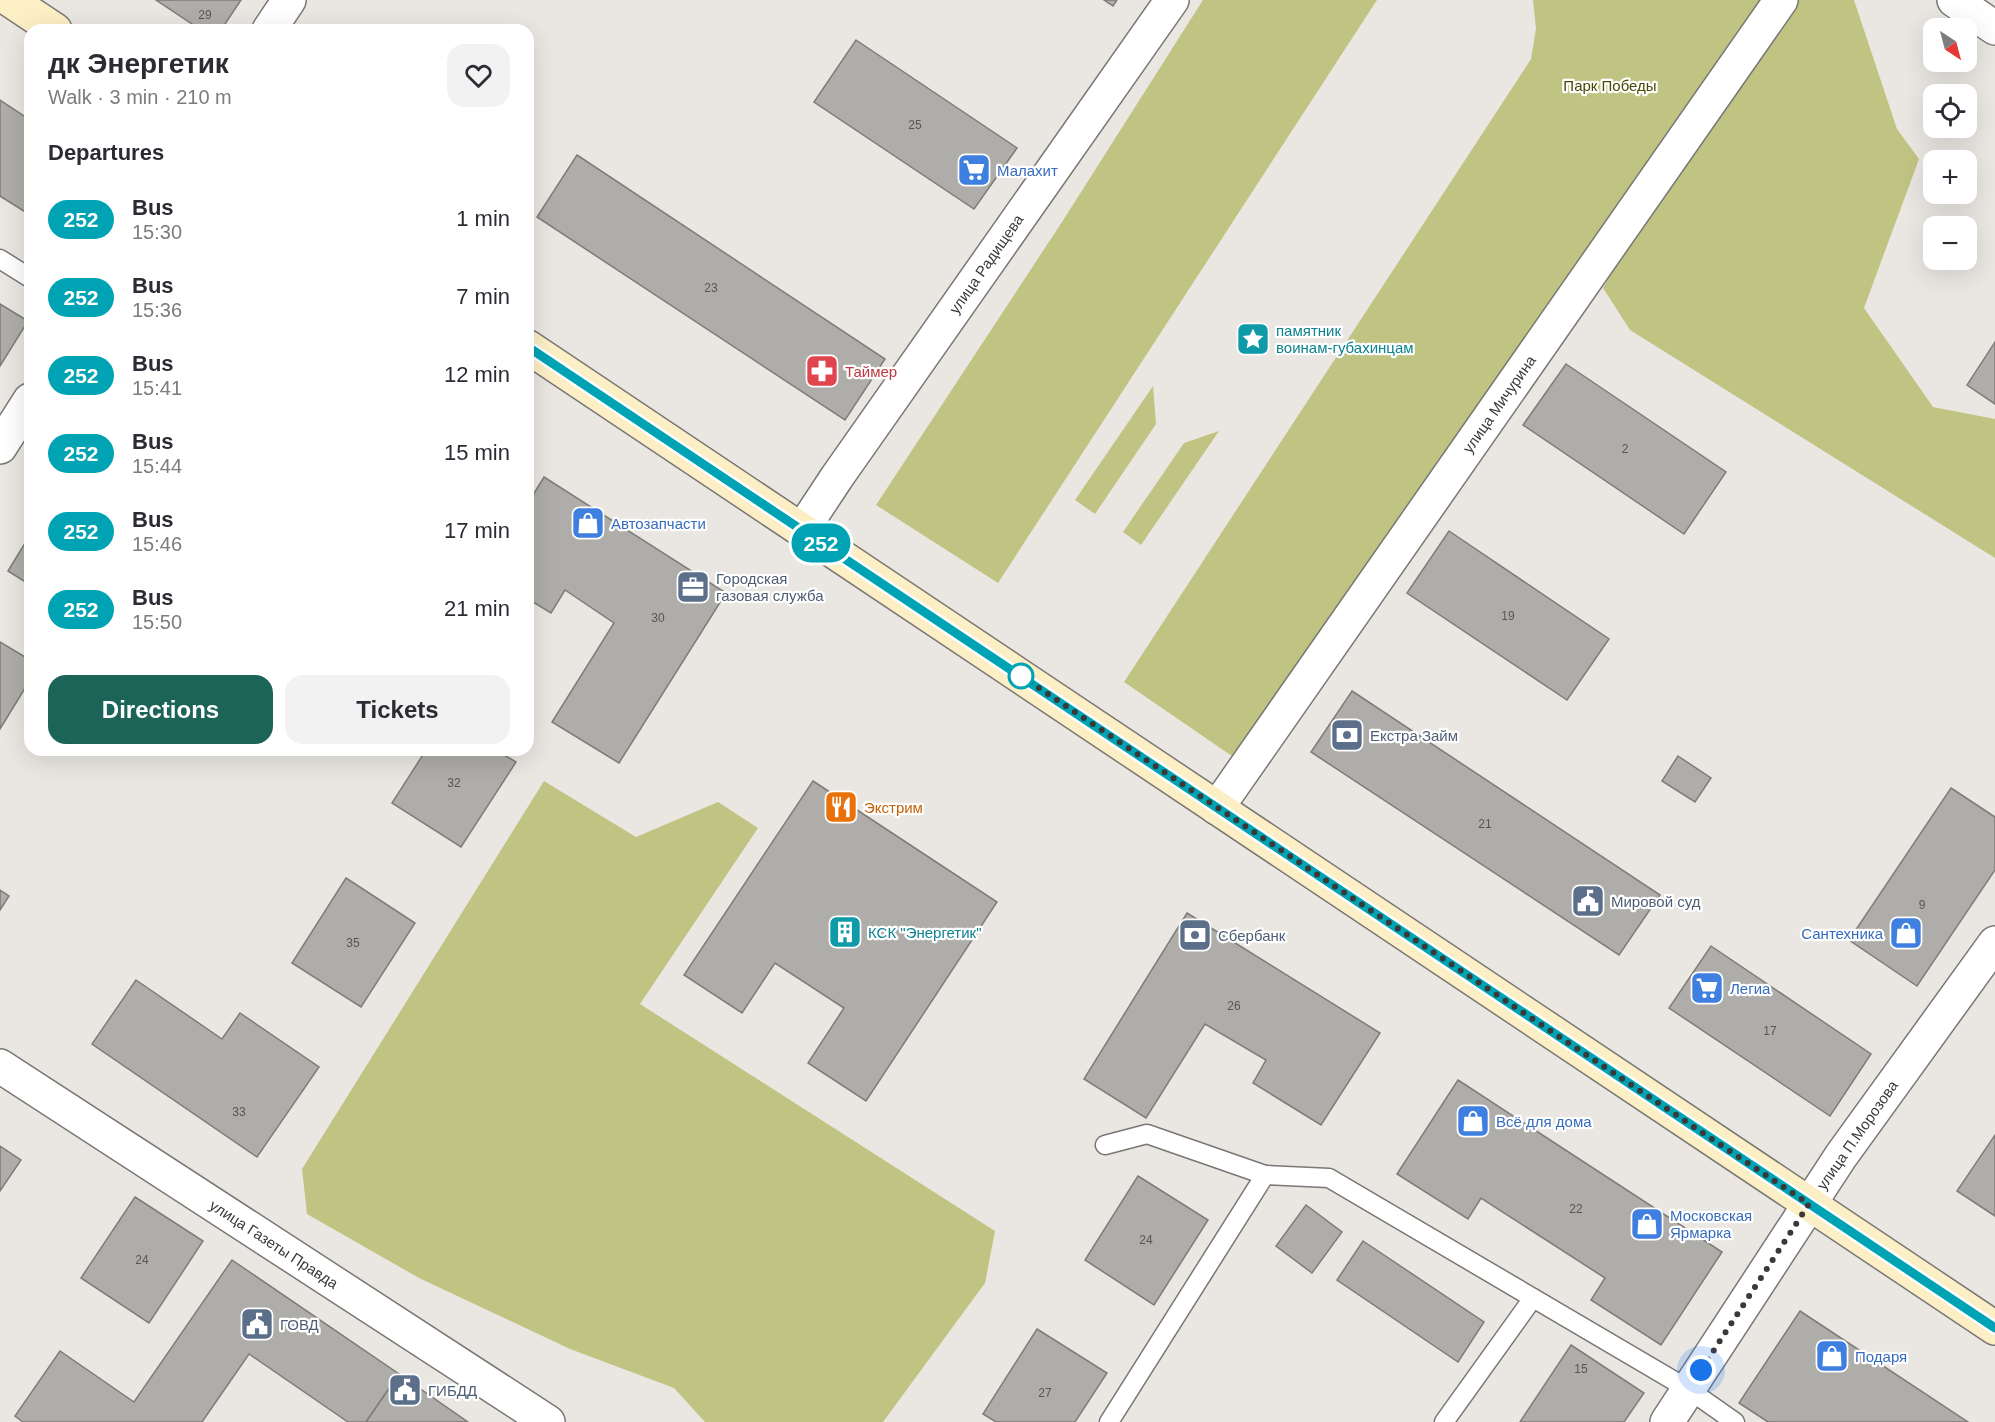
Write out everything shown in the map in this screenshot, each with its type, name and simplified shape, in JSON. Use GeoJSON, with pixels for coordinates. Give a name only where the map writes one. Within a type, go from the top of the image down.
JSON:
{"type":"FeatureCollection","features":[{"type":"Feature","properties":{"kind":"main road"},"geometry":{"type":"LineString","coordinates":[[10,0],[46,24]]}},
{"type":"Feature","properties":{"kind":"main road"},"geometry":{"type":"LineString","coordinates":[[534,351],[1995,1328]]}},
{"type":"Feature","properties":{"kind":"street"},"geometry":{"type":"LineString","coordinates":[[273,24],[289,0]]}},
{"type":"Feature","properties":{"kind":"street","name":"улица Радищева"},"geometry":{"type":"LineString","coordinates":[[802,530],[1172,0]]}},
{"type":"Feature","properties":{"kind":"street","name":"улица Мичурина"},"geometry":{"type":"LineString","coordinates":[[1217,808],[1780,0]]}},
{"type":"Feature","properties":{"kind":"street"},"geometry":{"type":"LineString","coordinates":[[1954,0],[1995,28]]}},
{"type":"Feature","properties":{"kind":"street"},"geometry":{"type":"LineString","coordinates":[[0,447],[24,409]]}},
{"type":"Feature","properties":{"kind":"street","name":"улица П.Морозова"},"geometry":{"type":"LineString","coordinates":[[1667,1422],[1841,1156],[1995,943]]}},
{"type":"Feature","properties":{"kind":"street","name":"улица Газеты Правда"},"geometry":{"type":"LineString","coordinates":[[0,1066],[548,1422]]}},
{"type":"Feature","properties":{"kind":"lane"},"geometry":{"type":"LineString","coordinates":[[0,259],[24,274]]}},
{"type":"Feature","properties":{"kind":"lane"},"geometry":{"type":"LineString","coordinates":[[1105,1144],[1147,1134],[1265,1175],[1329,1178],[1688,1389],[1735,1422]]}},
{"type":"Feature","properties":{"kind":"lane"},"geometry":{"type":"LineString","coordinates":[[1109,1422],[1265,1175]]}},
{"type":"Feature","properties":{"kind":"lane"},"geometry":{"type":"LineString","coordinates":[[1444,1422],[1533,1298]]}},
{"type":"Feature","properties":{"kind":"green space"},"geometry":{"type":"Polygon","coordinates":[[[1203,0],[1377,0],[998,583],[876,505],[1062,222],[1203,0]]]}},
{"type":"Feature","properties":{"kind":"green space","name":"Парк Победы"},"geometry":{"type":"Polygon","coordinates":[[[1533,0],[1768,0],[1248,767],[1124,682],[1531,59],[1536,29],[1533,0]]]}},
{"type":"Feature","properties":{"kind":"green space"},"geometry":{"type":"Polygon","coordinates":[[[1788,0],[1854,0],[1897,129],[1919,159],[1864,308],[1933,407],[1995,419],[1995,558],[1630,330],[1603,288],[1652,199],[1788,0]]]}},
{"type":"Feature","properties":{"kind":"green space"},"geometry":{"type":"Polygon","coordinates":[[[1153,386],[1156,424],[1095,514],[1075,500],[1153,386]]]}},
{"type":"Feature","properties":{"kind":"green space"},"geometry":{"type":"Polygon","coordinates":[[[1219,431],[1141,545],[1123,532],[1184,443],[1219,431]]]}},
{"type":"Feature","properties":{"kind":"green space"},"geometry":{"type":"Polygon","coordinates":[[[544,781],[636,837],[718,802],[758,828],[640,1004],[995,1231],[985,1283],[883,1422],[705,1422],[674,1388],[570,1349],[419,1278],[307,1214],[302,1169],[544,781]]]}},
{"type":"Feature","properties":{"kind":"building"},"geometry":{"type":"Polygon","coordinates":[[[156,0],[241,0],[225,24],[192,24],[156,0]]]}},
{"type":"Feature","properties":{"kind":"building"},"geometry":{"type":"Polygon","coordinates":[[[1104,0],[1117,0],[1113,6],[1104,0]]]}},
{"type":"Feature","properties":{"kind":"building"},"geometry":{"type":"Polygon","coordinates":[[[856,40],[1017,148],[974,209],[814,102],[856,40]]]}},
{"type":"Feature","properties":{"kind":"building"},"geometry":{"type":"Polygon","coordinates":[[[0,100],[24,116],[24,211],[0,196],[0,100]]]}},
{"type":"Feature","properties":{"kind":"building"},"geometry":{"type":"Polygon","coordinates":[[[577,155],[885,359],[845,420],[537,217],[577,155]]]}},
{"type":"Feature","properties":{"kind":"building"},"geometry":{"type":"Polygon","coordinates":[[[0,304],[24,319],[24,327],[0,366],[0,304]]]}},
{"type":"Feature","properties":{"kind":"building"},"geometry":{"type":"Polygon","coordinates":[[[1995,342],[1995,404],[1967,385],[1995,342]]]}},
{"type":"Feature","properties":{"kind":"building"},"geometry":{"type":"Polygon","coordinates":[[[1566,364],[1726,472],[1684,534],[1523,425],[1566,364]]]}},
{"type":"Feature","properties":{"kind":"building"},"geometry":{"type":"Polygon","coordinates":[[[544,477],[726,593],[619,763],[552,722],[614,623],[565,590],[551,613],[534,603],[534,493],[544,477]]]}},
{"type":"Feature","properties":{"kind":"building"},"geometry":{"type":"Polygon","coordinates":[[[1449,531],[1609,639],[1567,700],[1407,593],[1449,531]]]}},
{"type":"Feature","properties":{"kind":"building"},"geometry":{"type":"Polygon","coordinates":[[[24,545],[24,581],[8,571],[24,545]]]}},
{"type":"Feature","properties":{"kind":"building"},"geometry":{"type":"Polygon","coordinates":[[[0,642],[24,656],[24,690],[0,729],[0,642]]]}},
{"type":"Feature","properties":{"kind":"building"},"geometry":{"type":"Polygon","coordinates":[[[1352,691],[1660,895],[1619,955],[1311,752],[1352,691]]]}},
{"type":"Feature","properties":{"kind":"building"},"geometry":{"type":"Polygon","coordinates":[[[422,756],[506,756],[516,762],[461,847],[392,803],[422,756]]]}},
{"type":"Feature","properties":{"kind":"building"},"geometry":{"type":"Polygon","coordinates":[[[1678,756],[1711,778],[1695,802],[1662,781],[1678,756]]]}},
{"type":"Feature","properties":{"kind":"building","name":"КСК \"Энергетик\""},"geometry":{"type":"Polygon","coordinates":[[[813,781],[997,902],[866,1101],[808,1063],[844,1008],[775,963],[742,1013],[684,975],[813,781]]]}},
{"type":"Feature","properties":{"kind":"building"},"geometry":{"type":"Polygon","coordinates":[[[1951,788],[1995,817],[1995,870],[1917,986],[1849,940],[1951,788]]]}},
{"type":"Feature","properties":{"kind":"building"},"geometry":{"type":"Polygon","coordinates":[[[346,878],[415,923],[361,1007],[292,963],[346,878]]]}},
{"type":"Feature","properties":{"kind":"building"},"geometry":{"type":"Polygon","coordinates":[[[0,890],[9,896],[0,910],[0,890]]]}},
{"type":"Feature","properties":{"kind":"building"},"geometry":{"type":"Polygon","coordinates":[[[1187,913],[1380,1033],[1321,1125],[1253,1083],[1266,1060],[1205,1024],[1146,1118],[1084,1079],[1187,913]]]}},
{"type":"Feature","properties":{"kind":"building"},"geometry":{"type":"Polygon","coordinates":[[[1711,946],[1871,1054],[1830,1116],[1669,1008],[1711,946]]]}},
{"type":"Feature","properties":{"kind":"building"},"geometry":{"type":"Polygon","coordinates":[[[136,980],[222,1039],[240,1013],[319,1067],[257,1157],[92,1044],[136,980]]]}},
{"type":"Feature","properties":{"kind":"building"},"geometry":{"type":"Polygon","coordinates":[[[1458,1080],[1722,1252],[1661,1345],[1591,1300],[1605,1278],[1481,1198],[1468,1219],[1397,1174],[1458,1080]]]}},
{"type":"Feature","properties":{"kind":"building"},"geometry":{"type":"Polygon","coordinates":[[[1995,1135],[1995,1216],[1957,1191],[1995,1135]]]}},
{"type":"Feature","properties":{"kind":"building"},"geometry":{"type":"Polygon","coordinates":[[[0,1146],[21,1160],[0,1191],[0,1146]]]}},
{"type":"Feature","properties":{"kind":"building"},"geometry":{"type":"Polygon","coordinates":[[[1138,1176],[1208,1220],[1154,1305],[1085,1260],[1138,1176]]]}},
{"type":"Feature","properties":{"kind":"building"},"geometry":{"type":"Polygon","coordinates":[[[135,1197],[203,1241],[149,1323],[81,1278],[135,1197]]]}},
{"type":"Feature","properties":{"kind":"building"},"geometry":{"type":"Polygon","coordinates":[[[1306,1205],[1342,1232],[1312,1273],[1276,1246],[1306,1205]]]}},
{"type":"Feature","properties":{"kind":"building"},"geometry":{"type":"Polygon","coordinates":[[[1363,1241],[1484,1322],[1458,1362],[1337,1280],[1363,1241]]]}},
{"type":"Feature","properties":{"kind":"building","name":"ГОВД"},"geometry":{"type":"Polygon","coordinates":[[[232,1260],[399,1374],[366,1422],[348,1422],[249,1354],[202,1422],[23,1422],[15,1416],[60,1351],[134,1402],[232,1260]]]}},
{"type":"Feature","properties":{"kind":"building"},"geometry":{"type":"Polygon","coordinates":[[[1800,1311],[1968,1422],[1768,1422],[1739,1403],[1800,1311]]]}},
{"type":"Feature","properties":{"kind":"building"},"geometry":{"type":"Polygon","coordinates":[[[1037,1329],[1107,1373],[1075,1422],[996,1422],[983,1414],[1037,1329]]]}},
{"type":"Feature","properties":{"kind":"building"},"geometry":{"type":"Polygon","coordinates":[[[1571,1345],[1644,1393],[1624,1422],[1520,1422],[1571,1345]]]}},
{"type":"Feature","properties":{"kind":"building","name":"ГИБДД"},"geometry":{"type":"Polygon","coordinates":[[[399,1374],[468,1422],[366,1422],[399,1374]]]}},
{"type":"Feature","properties":{"kind":"bus line","name":"252"},"geometry":{"type":"LineString","coordinates":[[534,351],[1995,1328]]}},
{"type":"Feature","properties":{"kind":"place","name":"Малахит"},"geometry":{"type":"Point","coordinates":[974,170]}},
{"type":"Feature","properties":{"kind":"place","name":"памятник воинам-губахинцам"},"geometry":{"type":"Point","coordinates":[1253,339]}},
{"type":"Feature","properties":{"kind":"place","name":"Таймер"},"geometry":{"type":"Point","coordinates":[822,371]}},
{"type":"Feature","properties":{"kind":"place","name":"Автозапчасти"},"geometry":{"type":"Point","coordinates":[588,523]}},
{"type":"Feature","properties":{"kind":"place","name":"Городская газовая служба"},"geometry":{"type":"Point","coordinates":[693,587]}},
{"type":"Feature","properties":{"kind":"place","name":"Екстра Займ"},"geometry":{"type":"Point","coordinates":[1347,735]}},
{"type":"Feature","properties":{"kind":"place","name":"Экстрим"},"geometry":{"type":"Point","coordinates":[841,807]}},
{"type":"Feature","properties":{"kind":"place","name":"Мировой суд"},"geometry":{"type":"Point","coordinates":[1588,901]}},
{"type":"Feature","properties":{"kind":"place","name":"КСК \"Энергетик\""},"geometry":{"type":"Point","coordinates":[845,932]}},
{"type":"Feature","properties":{"kind":"place","name":"Сантехника"},"geometry":{"type":"Point","coordinates":[1906,933]}},
{"type":"Feature","properties":{"kind":"place","name":"Сбербанк"},"geometry":{"type":"Point","coordinates":[1195,935]}},
{"type":"Feature","properties":{"kind":"place","name":"Легиа"},"geometry":{"type":"Point","coordinates":[1707,988]}},
{"type":"Feature","properties":{"kind":"place","name":"Всё для дома"},"geometry":{"type":"Point","coordinates":[1473,1121]}},
{"type":"Feature","properties":{"kind":"place","name":"Московская Ярмарка"},"geometry":{"type":"Point","coordinates":[1647,1224]}},
{"type":"Feature","properties":{"kind":"place","name":"ГОВД"},"geometry":{"type":"Point","coordinates":[257,1324]}},
{"type":"Feature","properties":{"kind":"place","name":"Подаря"},"geometry":{"type":"Point","coordinates":[1832,1356]}},
{"type":"Feature","properties":{"kind":"place","name":"ГИБДД"},"geometry":{"type":"Point","coordinates":[405,1390]}},
{"type":"Feature","properties":{"kind":"route"},"geometry":{"type":"LineString","coordinates":[[1021,676],[1809,1204],[1701,1370]]}}]}
